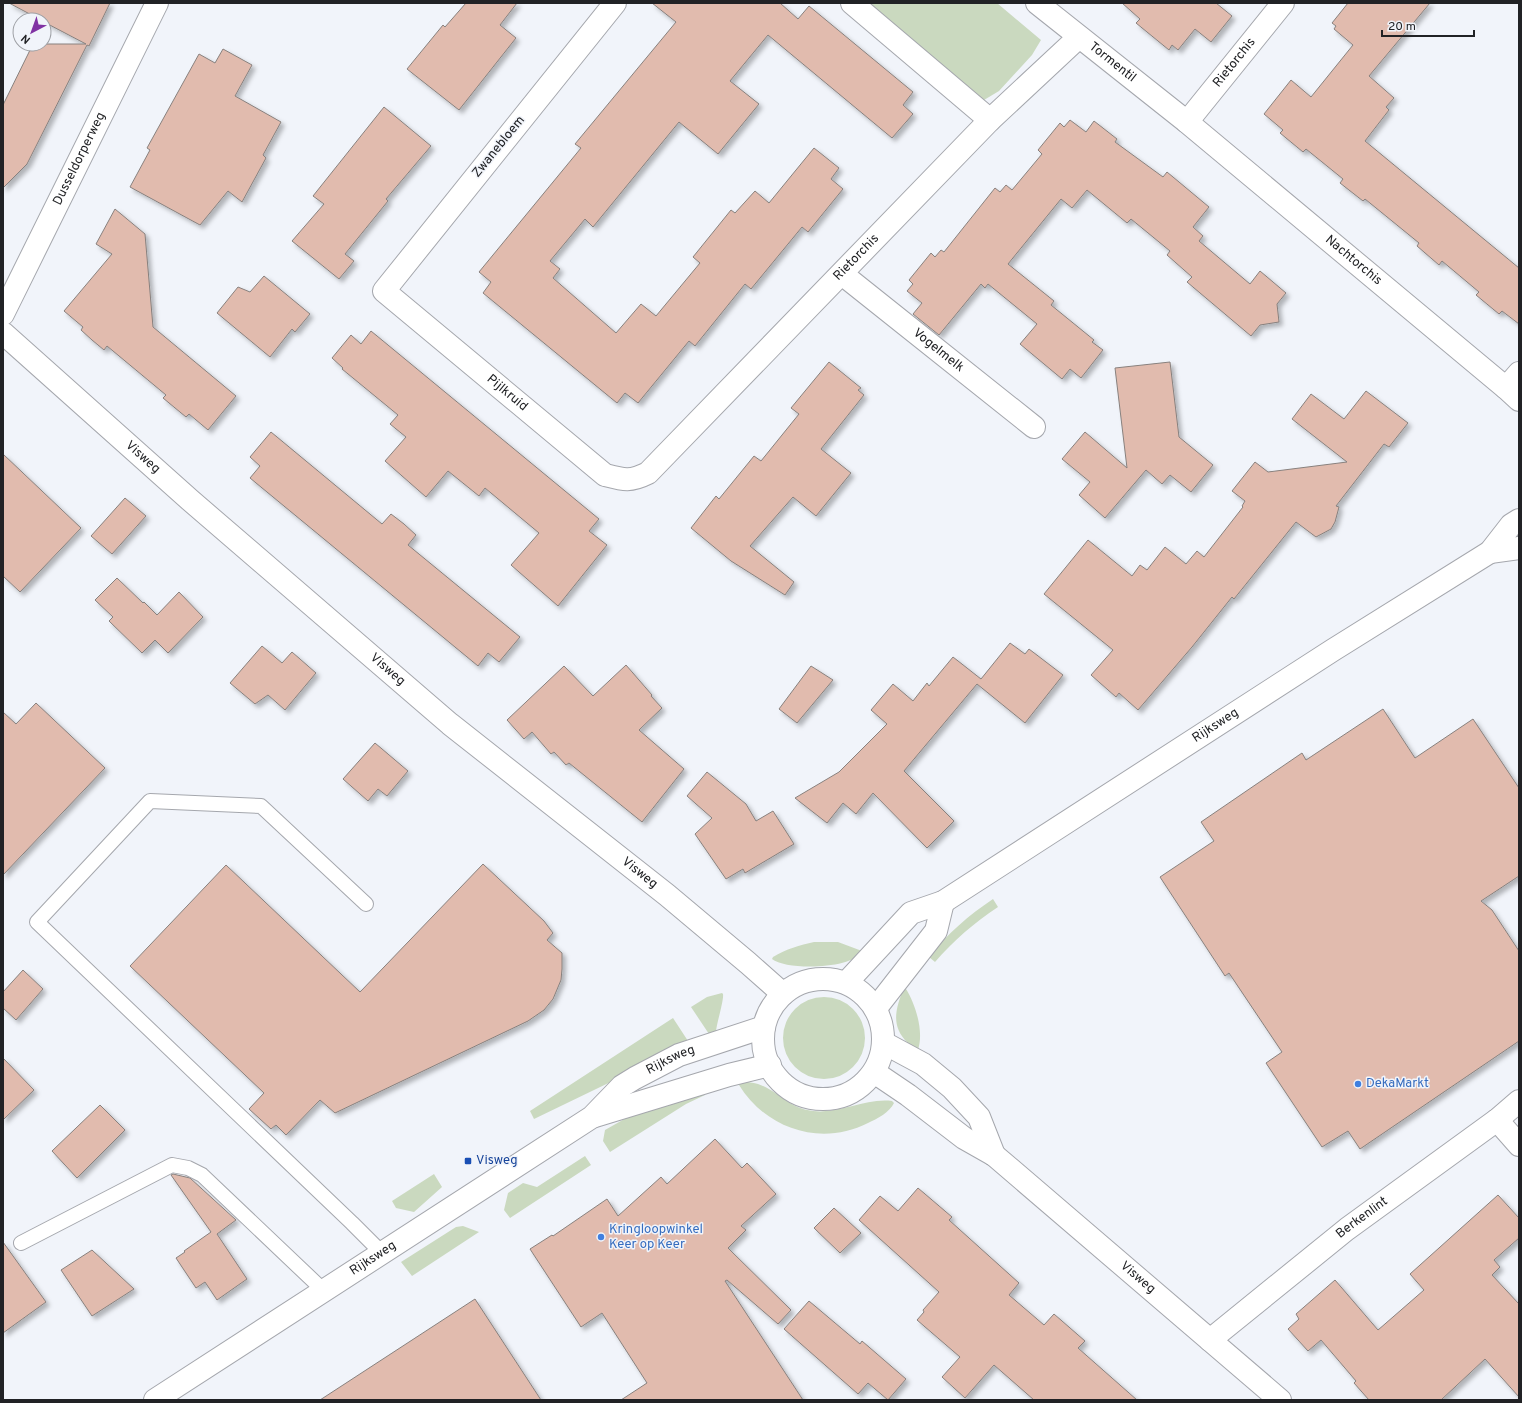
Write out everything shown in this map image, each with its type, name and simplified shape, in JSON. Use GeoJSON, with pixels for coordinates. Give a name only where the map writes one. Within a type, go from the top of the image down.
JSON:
{"type":"FeatureCollection","features":[{"type":"Feature","properties":{"kind":"street","name":"Dusseldorperweg"},"geometry":{"type":"LineString","coordinates":[[3,314],[157,3]]}},
{"type":"Feature","properties":{"kind":"street","name":"Zwanebloem"},"geometry":{"type":"LineString","coordinates":[[384,291],[615,3]]}},
{"type":"Feature","properties":{"kind":"street"},"geometry":{"type":"LineString","coordinates":[[852,3],[990,120]]}},
{"type":"Feature","properties":{"kind":"street","name":"Tormentil"},"geometry":{"type":"LineString","coordinates":[[1037,3],[1079,38],[1187,122]]}},
{"type":"Feature","properties":{"kind":"street","name":"Rietorchis"},"geometry":{"type":"LineString","coordinates":[[1187,122],[1283,3]]}},
{"type":"Feature","properties":{"kind":"street","name":"Rietorchis"},"geometry":{"type":"LineString","coordinates":[[636,479],[648,472],[990,120],[1079,38]]}},
{"type":"Feature","properties":{"kind":"street","name":"Nachtorchis"},"geometry":{"type":"LineString","coordinates":[[1187,122],[1515,387]]}},
{"type":"Feature","properties":{"kind":"street","name":"Vogelmelk"},"geometry":{"type":"LineString","coordinates":[[842,274],[1034,427]]}},
{"type":"Feature","properties":{"kind":"street","name":"Pijlkruid"},"geometry":{"type":"LineString","coordinates":[[384,291],[605,475],[619,479],[636,479]]}},
{"type":"Feature","properties":{"kind":"street","name":"Visweg"},"geometry":{"type":"LineString","coordinates":[[3,332],[190,500],[450,724],[667,895],[748,963],[782,994]]}},
{"type":"Feature","properties":{"kind":"street","name":"Rijksweg"},"geometry":{"type":"LineString","coordinates":[[846,983],[911,913],[943,902],[1333,650],[1490,552],[1511,525],[1519,520]]}},
{"type":"Feature","properties":{"kind":"street","name":"Rijksweg"},"geometry":{"type":"LineString","coordinates":[[1490,552],[1519,548]]}},
{"type":"Feature","properties":{"kind":"street"},"geometry":{"type":"LineString","coordinates":[[876,1008],[936,931],[943,902]]}},
{"type":"Feature","properties":{"kind":"street"},"geometry":{"type":"LineString","coordinates":[[814,979],[832,979],[846,983],[864,994],[876,1008],[882,1025],[884,1043],[881,1059],[874,1072],[861,1086],[847,1095],[831,1099],[814,1099],[798,1094],[784,1085],[773,1072],[766,1057],[763,1040],[764,1027],[772,1007],[782,994],[796,984],[814,979]]}},
{"type":"Feature","properties":{"kind":"street","name":"Rijksweg"},"geometry":{"type":"LineString","coordinates":[[155,1400],[592,1117],[622,1086],[635,1078],[679,1056],[764,1027]]}},
{"type":"Feature","properties":{"kind":"street","name":"Visweg"},"geometry":{"type":"LineString","coordinates":[[884,1043],[923,1064],[952,1088],[979,1117],[994,1155]]}},
{"type":"Feature","properties":{"kind":"street","name":"Rijksweg"},"geometry":{"type":"LineString","coordinates":[[592,1117],[729,1075],[770,1065]]}},
{"type":"Feature","properties":{"kind":"street","name":"Visweg"},"geometry":{"type":"LineString","coordinates":[[874,1072],[964,1138],[994,1155],[1280,1400]]}},
{"type":"Feature","properties":{"kind":"street","name":"Berkenlint"},"geometry":{"type":"LineString","coordinates":[[1210,1340],[1347,1229],[1497,1120],[1519,1101]]}},
{"type":"Feature","properties":{"kind":"street"},"geometry":{"type":"LineString","coordinates":[[1497,1120],[1519,1145]]}},
{"type":"Feature","properties":{"kind":"lane"},"geometry":{"type":"LineString","coordinates":[[366,904],[261,806],[150,801],[37,922],[382,1253]]}},
{"type":"Feature","properties":{"kind":"lane"},"geometry":{"type":"LineString","coordinates":[[21,1243],[172,1165],[188,1168],[202,1175],[323,1290]]}},
{"type":"Feature","properties":{"kind":"green space"},"geometry":{"type":"Polygon","coordinates":[[[868,3],[997,3],[1041,40],[1032,55],[999,91],[984,100],[868,3]]]}},
{"type":"Feature","properties":{"kind":"green space"},"geometry":{"type":"Polygon","coordinates":[[[993,899],[998,907],[965,932],[949,946],[935,962],[929,957],[943,940],[959,925],[993,899]]]}},
{"type":"Feature","properties":{"kind":"green space"},"geometry":{"type":"Polygon","coordinates":[[[814,942],[838,942],[862,951],[856,957],[847,962],[834,965],[791,965],[780,963],[772,959],[778,954],[798,946],[814,942]]]}},
{"type":"Feature","properties":{"kind":"green space"},"geometry":{"type":"Polygon","coordinates":[[[906,989],[910,995],[918,1019],[920,1043],[918,1050],[911,1046],[903,1037],[897,1024],[896,1018],[898,1004],[903,990],[906,989]]]}},
{"type":"Feature","properties":{"kind":"green space"},"geometry":{"type":"Polygon","coordinates":[[[722,993],[722,1001],[716,1031],[709,1034],[691,1007],[707,997],[722,993]]]}},
{"type":"Feature","properties":{"kind":"green space"},"geometry":{"type":"Polygon","coordinates":[[[824,997],[840,1000],[853,1009],[862,1022],[865,1038],[862,1054],[853,1067],[840,1076],[824,1079],[808,1076],[795,1067],[786,1054],[783,1038],[786,1022],[795,1009],[808,1000],[824,997]]]}},
{"type":"Feature","properties":{"kind":"green space"},"geometry":{"type":"Polygon","coordinates":[[[673,1018],[688,1041],[623,1076],[534,1119],[530,1111],[673,1018]]]}},
{"type":"Feature","properties":{"kind":"green space"},"geometry":{"type":"Polygon","coordinates":[[[746,1082],[765,1087],[790,1103],[813,1111],[833,1110],[882,1101],[892,1101],[894,1103],[890,1109],[879,1117],[850,1130],[832,1133],[814,1133],[796,1130],[779,1123],[764,1113],[750,1100],[739,1085],[739,1083],[746,1082]]]}},
{"type":"Feature","properties":{"kind":"green space"},"geometry":{"type":"Polygon","coordinates":[[[703,1090],[705,1095],[686,1104],[610,1152],[603,1141],[605,1130],[628,1117],[703,1090]]]}},
{"type":"Feature","properties":{"kind":"green space"},"geometry":{"type":"Polygon","coordinates":[[[585,1156],[591,1165],[510,1218],[504,1210],[508,1193],[523,1183],[537,1187],[585,1156]]]}},
{"type":"Feature","properties":{"kind":"green space"},"geometry":{"type":"Polygon","coordinates":[[[434,1174],[442,1187],[414,1212],[396,1208],[392,1201],[434,1174]]]}},
{"type":"Feature","properties":{"kind":"green space"},"geometry":{"type":"Polygon","coordinates":[[[463,1226],[479,1232],[412,1276],[401,1262],[456,1227],[463,1226]]]}},
{"type":"Feature","properties":{"kind":"building"},"geometry":{"type":"Polygon","coordinates":[[[9,3],[110,3],[27,164],[3,188],[3,105],[29,52],[52,52],[52,44],[86,44],[52,26],[52,12],[26,12],[9,3]]]}},
{"type":"Feature","properties":{"kind":"building"},"geometry":{"type":"Polygon","coordinates":[[[466,3],[517,3],[500,25],[516,38],[459,110],[407,69],[443,25],[445,27],[466,3]]]}},
{"type":"Feature","properties":{"kind":"building"},"geometry":{"type":"Polygon","coordinates":[[[652,3],[780,3],[798,19],[809,6],[913,92],[903,105],[913,114],[892,138],[768,35],[730,81],[759,104],[718,154],[679,122],[593,227],[585,219],[550,261],[560,269],[553,278],[616,333],[641,304],[656,316],[700,263],[693,257],[731,210],[735,213],[755,191],[769,203],[814,148],[839,168],[831,179],[843,189],[808,232],[802,227],[751,289],[745,284],[695,346],[689,341],[638,403],[625,393],[617,403],[483,293],[491,282],[479,272],[581,148],[575,144],[676,22],[652,3]]]}},
{"type":"Feature","properties":{"kind":"building"},"geometry":{"type":"Polygon","coordinates":[[[1122,3],[1216,3],[1232,16],[1211,42],[1195,29],[1178,50],[1172,45],[1169,50],[1136,23],[1140,19],[1122,3]]]}},
{"type":"Feature","properties":{"kind":"building"},"geometry":{"type":"Polygon","coordinates":[[[1348,3],[1430,3],[1369,76],[1394,98],[1386,107],[1389,110],[1365,141],[1519,268],[1519,324],[1502,311],[1499,314],[1476,295],[1479,292],[1442,261],[1439,265],[1417,246],[1419,243],[1365,199],[1363,201],[1340,183],[1343,179],[1306,149],[1303,152],[1280,133],[1283,130],[1264,114],[1291,80],[1311,97],[1353,45],[1334,29],[1336,26],[1332,23],[1348,3]]]}},
{"type":"Feature","properties":{"kind":"building"},"geometry":{"type":"Polygon","coordinates":[[[223,49],[252,65],[235,96],[281,122],[263,155],[266,158],[242,202],[228,191],[200,225],[130,187],[150,150],[147,148],[199,54],[215,63],[223,49]]]}},
{"type":"Feature","properties":{"kind":"building"},"geometry":{"type":"Polygon","coordinates":[[[384,107],[431,146],[386,199],[388,201],[345,254],[354,261],[339,279],[292,241],[324,204],[313,196],[384,107]]]}},
{"type":"Feature","properties":{"kind":"building"},"geometry":{"type":"Polygon","coordinates":[[[1070,120],[1086,132],[1094,121],[1117,139],[1115,142],[1163,177],[1167,172],[1209,207],[1193,227],[1203,236],[1199,241],[1250,284],[1260,271],[1286,293],[1277,304],[1279,322],[1260,325],[1251,336],[1187,282],[1192,277],[1167,255],[1170,251],[1131,219],[1127,223],[1087,190],[1072,208],[1061,199],[1008,264],[1054,301],[1051,305],[1094,340],[1092,342],[1103,350],[1081,378],[1070,369],[1062,379],[1020,344],[1037,324],[988,284],[985,288],[981,284],[939,335],[913,314],[922,303],[907,291],[913,284],[909,280],[931,253],[935,257],[941,250],[944,252],[995,188],[1000,192],[1006,185],[1012,190],[1042,154],[1038,150],[1060,123],[1064,127],[1070,120]]]}},
{"type":"Feature","properties":{"kind":"building"},"geometry":{"type":"Polygon","coordinates":[[[115,209],[145,234],[153,327],[236,396],[208,430],[189,414],[186,417],[163,398],[166,395],[107,346],[104,350],[81,330],[83,327],[64,311],[112,254],[96,244],[115,209]]]}},
{"type":"Feature","properties":{"kind":"building"},"geometry":{"type":"Polygon","coordinates":[[[264,276],[310,314],[295,332],[292,329],[270,357],[217,313],[238,287],[250,292],[264,276]]]}},
{"type":"Feature","properties":{"kind":"building"},"geometry":{"type":"Polygon","coordinates":[[[371,331],[599,519],[589,531],[607,545],[558,606],[511,565],[539,533],[485,488],[479,496],[448,471],[426,497],[385,461],[406,437],[390,424],[398,415],[342,369],[343,368],[332,358],[351,335],[361,344],[371,331]]]}},
{"type":"Feature","properties":{"kind":"building"},"geometry":{"type":"Polygon","coordinates":[[[829,362],[861,388],[858,390],[864,395],[821,449],[851,473],[816,516],[793,497],[750,546],[794,582],[785,595],[731,561],[691,528],[716,496],[719,499],[754,456],[761,461],[799,414],[791,408],[829,362]]]}},
{"type":"Feature","properties":{"kind":"building"},"geometry":{"type":"Polygon","coordinates":[[[1170,362],[1179,437],[1213,465],[1191,492],[1170,475],[1162,484],[1146,470],[1105,518],[1079,495],[1090,482],[1062,459],[1085,432],[1127,468],[1115,368],[1170,362]]]}},
{"type":"Feature","properties":{"kind":"building"},"geometry":{"type":"Polygon","coordinates":[[[1366,391],[1408,423],[1389,447],[1384,444],[1336,506],[1339,507],[1335,522],[1331,529],[1316,537],[1296,522],[1234,599],[1232,597],[1192,647],[1138,710],[1119,693],[1116,697],[1091,675],[1113,650],[1044,594],[1088,540],[1132,576],[1140,565],[1147,570],[1165,547],[1186,564],[1197,551],[1204,557],[1243,507],[1242,506],[1245,501],[1232,491],[1255,462],[1268,472],[1347,462],[1292,419],[1311,394],[1344,419],[1366,391]]]}},
{"type":"Feature","properties":{"kind":"building"},"geometry":{"type":"Polygon","coordinates":[[[271,432],[382,524],[391,514],[404,524],[416,535],[408,545],[520,637],[499,662],[488,653],[478,666],[250,478],[260,466],[250,457],[271,432]]]}},
{"type":"Feature","properties":{"kind":"building"},"geometry":{"type":"Polygon","coordinates":[[[3,454],[81,528],[20,592],[3,576],[3,454]]]}},
{"type":"Feature","properties":{"kind":"building"},"geometry":{"type":"Polygon","coordinates":[[[125,498],[146,516],[112,554],[91,536],[125,498]]]}},
{"type":"Feature","properties":{"kind":"building"},"geometry":{"type":"Polygon","coordinates":[[[117,578],[157,615],[179,592],[203,617],[168,653],[155,640],[142,653],[109,621],[113,617],[95,600],[117,578]]]}},
{"type":"Feature","properties":{"kind":"building"},"geometry":{"type":"Polygon","coordinates":[[[1010,643],[1025,654],[1029,649],[1063,675],[1025,723],[977,684],[904,771],[954,821],[927,848],[873,793],[856,814],[843,803],[827,823],[795,798],[839,772],[887,724],[871,710],[893,684],[913,701],[927,683],[929,686],[953,657],[981,679],[1010,643]]]}},
{"type":"Feature","properties":{"kind":"building"},"geometry":{"type":"Polygon","coordinates":[[[262,646],[282,663],[292,652],[316,673],[285,710],[268,695],[255,704],[230,683],[262,646]]]}},
{"type":"Feature","properties":{"kind":"building"},"geometry":{"type":"Polygon","coordinates":[[[626,665],[662,708],[639,730],[684,769],[642,822],[569,763],[566,765],[554,752],[551,754],[532,732],[524,739],[507,720],[564,666],[593,696],[626,665]]]}},
{"type":"Feature","properties":{"kind":"building"},"geometry":{"type":"Polygon","coordinates":[[[811,666],[833,680],[797,723],[779,709],[811,666]]]}},
{"type":"Feature","properties":{"kind":"building"},"geometry":{"type":"Polygon","coordinates":[[[36,703],[105,768],[3,875],[3,712],[16,724],[36,703]]]}},
{"type":"Feature","properties":{"kind":"building"},"geometry":{"type":"Polygon","coordinates":[[[1383,709],[1415,758],[1473,719],[1519,788],[1519,876],[1481,901],[1492,910],[1519,951],[1519,1041],[1360,1149],[1348,1131],[1322,1147],[1266,1063],[1282,1052],[1229,973],[1225,976],[1160,877],[1214,841],[1201,822],[1302,753],[1306,760],[1383,709]]]}},
{"type":"Feature","properties":{"kind":"building"},"geometry":{"type":"Polygon","coordinates":[[[375,743],[408,771],[387,796],[378,789],[368,801],[343,779],[375,743]]]}},
{"type":"Feature","properties":{"kind":"building"},"geometry":{"type":"Polygon","coordinates":[[[707,772],[746,804],[756,821],[773,811],[794,844],[745,873],[743,869],[726,879],[695,834],[712,818],[687,796],[707,772]]]}},
{"type":"Feature","properties":{"kind":"building"},"geometry":{"type":"Polygon","coordinates":[[[483,864],[544,921],[553,933],[547,940],[562,953],[562,969],[561,980],[553,999],[544,1010],[528,1021],[335,1113],[320,1100],[286,1135],[276,1125],[271,1129],[249,1109],[264,1093],[130,966],[226,865],[360,992],[483,864]]]}},
{"type":"Feature","properties":{"kind":"building"},"geometry":{"type":"Polygon","coordinates":[[[23,970],[43,989],[16,1020],[3,1008],[3,992],[23,970]]]}},
{"type":"Feature","properties":{"kind":"building"},"geometry":{"type":"Polygon","coordinates":[[[3,1058],[34,1090],[3,1120],[3,1058]]]}},
{"type":"Feature","properties":{"kind":"building"},"geometry":{"type":"Polygon","coordinates":[[[100,1105],[125,1130],[77,1178],[52,1151],[100,1105]]]}},
{"type":"Feature","properties":{"kind":"building"},"geometry":{"type":"Polygon","coordinates":[[[715,1139],[742,1168],[747,1163],[776,1194],[741,1226],[746,1230],[728,1248],[791,1310],[778,1324],[727,1280],[725,1281],[803,1400],[621,1400],[647,1383],[602,1313],[581,1327],[530,1249],[552,1235],[553,1236],[607,1199],[618,1216],[661,1177],[667,1184],[715,1139]]]}},
{"type":"Feature","properties":{"kind":"building"},"geometry":{"type":"Polygon","coordinates":[[[173,1174],[190,1178],[236,1220],[217,1234],[247,1279],[217,1300],[205,1282],[196,1288],[176,1258],[211,1232],[171,1175],[173,1174]]]}},
{"type":"Feature","properties":{"kind":"building"},"geometry":{"type":"Polygon","coordinates":[[[918,1188],[952,1217],[949,1220],[1019,1283],[1009,1295],[1044,1325],[1054,1314],[1085,1341],[1078,1348],[1137,1400],[1034,1400],[994,1365],[965,1398],[942,1377],[960,1357],[917,1320],[924,1312],[923,1310],[939,1292],[859,1220],[880,1196],[898,1211],[918,1188]]]}},
{"type":"Feature","properties":{"kind":"building"},"geometry":{"type":"Polygon","coordinates":[[[1498,1195],[1519,1218],[1519,1238],[1494,1260],[1500,1267],[1492,1275],[1519,1304],[1519,1397],[1485,1359],[1441,1400],[1369,1400],[1354,1383],[1356,1381],[1321,1340],[1308,1351],[1288,1329],[1299,1319],[1296,1314],[1335,1280],[1378,1330],[1424,1290],[1410,1274],[1498,1195]]]}},
{"type":"Feature","properties":{"kind":"building"},"geometry":{"type":"Polygon","coordinates":[[[834,1208],[861,1233],[840,1253],[814,1228],[834,1208]]]}},
{"type":"Feature","properties":{"kind":"building"},"geometry":{"type":"Polygon","coordinates":[[[3,1242],[46,1302],[3,1333],[3,1242]]]}},
{"type":"Feature","properties":{"kind":"building"},"geometry":{"type":"Polygon","coordinates":[[[92,1250],[134,1289],[92,1316],[61,1270],[92,1250]]]}},
{"type":"Feature","properties":{"kind":"building"},"geometry":{"type":"Polygon","coordinates":[[[475,1299],[541,1400],[320,1400],[475,1299]]]}},
{"type":"Feature","properties":{"kind":"building"},"geometry":{"type":"Polygon","coordinates":[[[809,1301],[860,1344],[862,1341],[906,1379],[888,1400],[868,1383],[858,1394],[784,1329],[809,1301]]]}},
{"type":"Feature","properties":{"kind":"place","name":"DekaMarkt"},"geometry":{"type":"Point","coordinates":[1358,1084]}},
{"type":"Feature","properties":{"kind":"place","name":"Visweg"},"geometry":{"type":"Point","coordinates":[468,1161]}},
{"type":"Feature","properties":{"kind":"place","name":"Kringloopwinkel Keer op Keer"},"geometry":{"type":"Point","coordinates":[601,1237]}}]}
